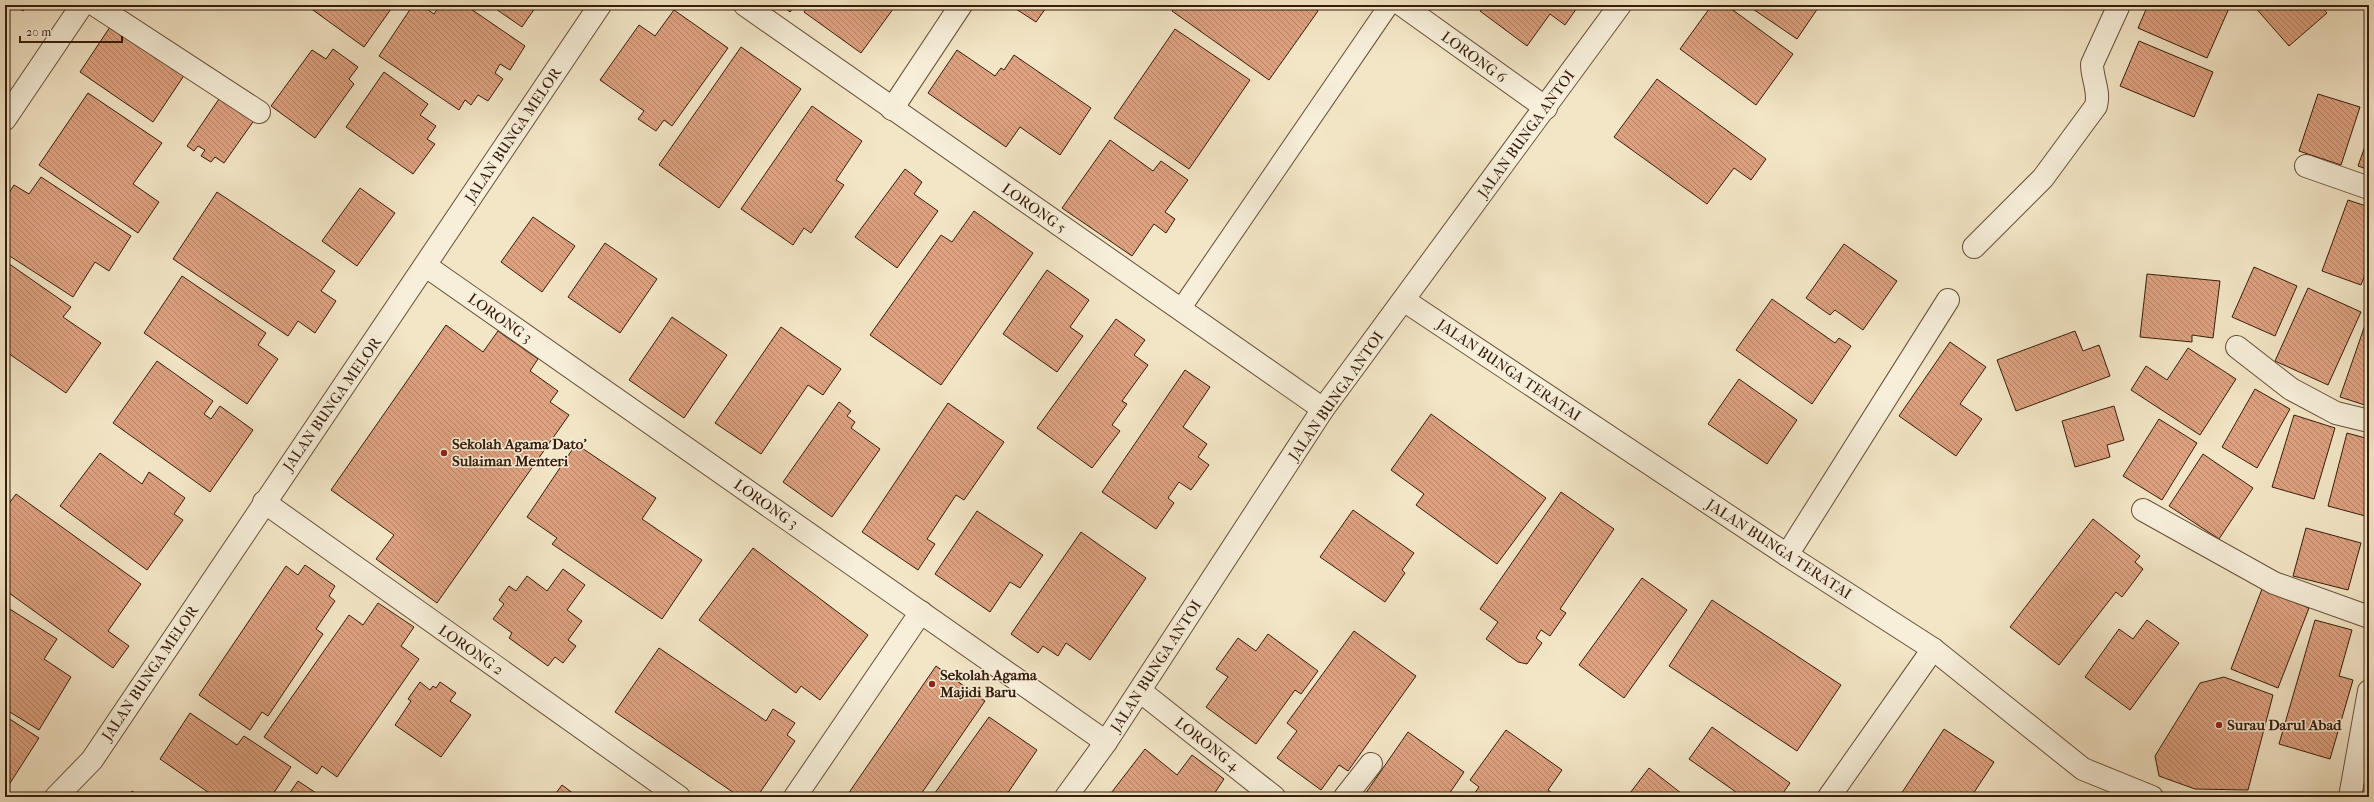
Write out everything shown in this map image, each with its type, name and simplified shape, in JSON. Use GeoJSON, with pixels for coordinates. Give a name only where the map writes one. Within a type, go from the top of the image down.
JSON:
{"type":"FeatureCollection","features":[{"type":"Feature","properties":{"kind":"street"},"geometry":{"type":"LineString","coordinates":[[5,119],[82,5]]}},
{"type":"Feature","properties":{"kind":"street"},"geometry":{"type":"LineString","coordinates":[[95,5],[259,112]]}},
{"type":"Feature","properties":{"kind":"street","name":"JALAN BUNGA MELOR"},"geometry":{"type":"LineString","coordinates":[[56,797],[92,760],[264,502],[426,266],[600,5]]}},
{"type":"Feature","properties":{"kind":"street","name":"LORONG 5"},"geometry":{"type":"LineString","coordinates":[[745,5],[1323,409]]}},
{"type":"Feature","properties":{"kind":"street"},"geometry":{"type":"LineString","coordinates":[[892,109],[960,5]]}},
{"type":"Feature","properties":{"kind":"street","name":"LORONG 6"},"geometry":{"type":"LineString","coordinates":[[1402,5],[1546,108]]}},
{"type":"Feature","properties":{"kind":"street","name":"JALAN BUNGA ANTOI"},"geometry":{"type":"LineString","coordinates":[[1066,797],[1106,742],[1140,691],[1323,409],[1405,301],[1620,5]]}},
{"type":"Feature","properties":{"kind":"street"},"geometry":{"type":"LineString","coordinates":[[1974,247],[2043,178],[2096,106],[2098,96],[2092,74],[2092,64],[2118,5]]}},
{"type":"Feature","properties":{"kind":"street"},"geometry":{"type":"LineString","coordinates":[[2306,166],[2369,188]]}},
{"type":"Feature","properties":{"kind":"street","name":"LORONG 3"},"geometry":{"type":"LineString","coordinates":[[426,266],[1106,742]]}},
{"type":"Feature","properties":{"kind":"street"},"geometry":{"type":"LineString","coordinates":[[1788,555],[1948,300]]}},
{"type":"Feature","properties":{"kind":"street","name":"JALAN BUNGA TERATAI"},"geometry":{"type":"LineString","coordinates":[[1405,301],[1788,555],[1933,649],[2083,769],[2152,797]]}},
{"type":"Feature","properties":{"kind":"street"},"geometry":{"type":"LineString","coordinates":[[2236,347],[2291,389],[2336,413],[2369,421]]}},
{"type":"Feature","properties":{"kind":"street","name":"LORONG 2"},"geometry":{"type":"LineString","coordinates":[[264,502],[679,797]]}},
{"type":"Feature","properties":{"kind":"street"},"geometry":{"type":"LineString","coordinates":[[2143,510],[2274,583],[2369,617]]}},
{"type":"Feature","properties":{"kind":"street"},"geometry":{"type":"LineString","coordinates":[[795,797],[921,612]]}},
{"type":"Feature","properties":{"kind":"street"},"geometry":{"type":"LineString","coordinates":[[1829,797],[1933,649]]}},
{"type":"Feature","properties":{"kind":"street","name":"LORONG 4"},"geometry":{"type":"LineString","coordinates":[[1140,691],[1274,797]]}},
{"type":"Feature","properties":{"kind":"street"},"geometry":{"type":"LineString","coordinates":[[2350,797],[2369,691]]}},
{"type":"Feature","properties":{"kind":"street"},"geometry":{"type":"LineString","coordinates":[[1345,797],[1371,764]]}},
{"type":"Feature","properties":{"kind":"lane"},"geometry":{"type":"LineString","coordinates":[[1180,310],[1389,5]]}},
{"type":"Feature","properties":{"kind":"building"},"geometry":{"type":"Polygon","coordinates":[[[5,5],[12,5],[7,13],[5,12],[5,5]]]}},
{"type":"Feature","properties":{"kind":"building"},"geometry":{"type":"Polygon","coordinates":[[[15,5],[27,5],[23,11],[15,5]]]}},
{"type":"Feature","properties":{"kind":"building"},"geometry":{"type":"Polygon","coordinates":[[[306,5],[385,5],[391,9],[364,47],[306,5]]]}},
{"type":"Feature","properties":{"kind":"building"},"geometry":{"type":"Polygon","coordinates":[[[413,5],[421,5],[434,14],[440,5],[465,5],[525,46],[510,70],[500,64],[495,73],[503,79],[488,101],[478,95],[471,105],[465,100],[459,110],[379,56],[413,5]]]}},
{"type":"Feature","properties":{"kind":"building"},"geometry":{"type":"Polygon","coordinates":[[[490,5],[537,5],[522,27],[490,5]]]}},
{"type":"Feature","properties":{"kind":"building"},"geometry":{"type":"Polygon","coordinates":[[[781,5],[795,5],[790,12],[781,5]]]}},
{"type":"Feature","properties":{"kind":"building"},"geometry":{"type":"Polygon","coordinates":[[[809,5],[896,5],[861,53],[804,12],[809,5]]]}},
{"type":"Feature","properties":{"kind":"building"},"geometry":{"type":"Polygon","coordinates":[[[1019,5],[1048,5],[1036,22],[1016,9],[1019,5]]]}},
{"type":"Feature","properties":{"kind":"building"},"geometry":{"type":"Polygon","coordinates":[[[1177,5],[1309,5],[1318,11],[1269,80],[1172,11],[1177,5]]]}},
{"type":"Feature","properties":{"kind":"building"},"geometry":{"type":"Polygon","coordinates":[[[1484,5],[1579,5],[1565,25],[1550,14],[1527,46],[1480,11],[1484,5]]]}},
{"type":"Feature","properties":{"kind":"building"},"geometry":{"type":"Polygon","coordinates":[[[1712,5],[1726,5],[1793,54],[1756,105],[1680,49],[1712,5]]]}},
{"type":"Feature","properties":{"kind":"building"},"geometry":{"type":"Polygon","coordinates":[[[1747,5],[1820,5],[1797,39],[1747,5]]]}},
{"type":"Feature","properties":{"kind":"building"},"geometry":{"type":"Polygon","coordinates":[[[2148,5],[2230,6],[2207,58],[2138,28],[2148,5]]]}},
{"type":"Feature","properties":{"kind":"building"},"geometry":{"type":"Polygon","coordinates":[[[2253,5],[2320,5],[2327,13],[2289,46],[2253,5]]]}},
{"type":"Feature","properties":{"kind":"building"},"geometry":{"type":"Polygon","coordinates":[[[674,10],[728,48],[672,126],[664,120],[656,131],[638,119],[644,111],[600,80],[639,25],[655,36],[674,10]]]}},
{"type":"Feature","properties":{"kind":"building"},"geometry":{"type":"Polygon","coordinates":[[[112,24],[185,74],[153,122],[80,72],[112,24]]]}},
{"type":"Feature","properties":{"kind":"building"},"geometry":{"type":"Polygon","coordinates":[[[1175,29],[1250,80],[1189,169],[1114,118],[1175,29]]]}},
{"type":"Feature","properties":{"kind":"building"},"geometry":{"type":"Polygon","coordinates":[[[2139,41],[2213,72],[2194,117],[2120,86],[2139,41]]]}},
{"type":"Feature","properties":{"kind":"building"},"geometry":{"type":"Polygon","coordinates":[[[741,47],[801,89],[719,208],[659,165],[741,47]]]}},
{"type":"Feature","properties":{"kind":"building"},"geometry":{"type":"Polygon","coordinates":[[[333,49],[358,67],[349,79],[354,84],[315,138],[271,106],[312,50],[326,59],[333,49]]]}},
{"type":"Feature","properties":{"kind":"building"},"geometry":{"type":"Polygon","coordinates":[[[957,50],[995,76],[1001,68],[1004,70],[1014,55],[1091,108],[1060,155],[1020,127],[1006,147],[928,93],[957,50]]]}},
{"type":"Feature","properties":{"kind":"building"},"geometry":{"type":"Polygon","coordinates":[[[384,72],[428,104],[420,115],[436,126],[427,139],[435,144],[413,174],[346,127],[384,72]]]}},
{"type":"Feature","properties":{"kind":"building"},"geometry":{"type":"Polygon","coordinates":[[[1657,79],[1766,159],[1751,180],[1734,168],[1707,204],[1614,137],[1657,79]]]}},
{"type":"Feature","properties":{"kind":"building"},"geometry":{"type":"Polygon","coordinates":[[[88,93],[162,143],[133,184],[159,202],[138,233],[39,165],[88,93]]]}},
{"type":"Feature","properties":{"kind":"building"},"geometry":{"type":"Polygon","coordinates":[[[2318,94],[2360,107],[2341,165],[2299,151],[2318,94]]]}},
{"type":"Feature","properties":{"kind":"building"},"geometry":{"type":"Polygon","coordinates":[[[221,96],[255,119],[224,163],[215,157],[211,162],[201,156],[205,150],[198,146],[194,151],[187,146],[221,96]]]}},
{"type":"Feature","properties":{"kind":"building"},"geometry":{"type":"Polygon","coordinates":[[[812,106],[862,141],[836,180],[844,185],[811,233],[804,228],[793,245],[741,209],[812,106]]]}},
{"type":"Feature","properties":{"kind":"building"},"geometry":{"type":"Polygon","coordinates":[[[2369,135],[2369,170],[2358,166],[2369,135]]]}},
{"type":"Feature","properties":{"kind":"building"},"geometry":{"type":"Polygon","coordinates":[[[1110,140],[1153,171],[1161,161],[1188,180],[1165,212],[1175,219],[1166,233],[1154,224],[1132,256],[1062,208],[1110,140]]]}},
{"type":"Feature","properties":{"kind":"building"},"geometry":{"type":"Polygon","coordinates":[[[905,169],[922,182],[914,194],[938,211],[897,268],[855,237],[905,169]]]}},
{"type":"Feature","properties":{"kind":"building"},"geometry":{"type":"Polygon","coordinates":[[[41,177],[131,236],[109,271],[95,262],[73,297],[5,253],[5,199],[14,185],[29,194],[41,177]]]}},
{"type":"Feature","properties":{"kind":"building"},"geometry":{"type":"Polygon","coordinates":[[[360,188],[395,213],[357,266],[322,241],[360,188]]]}},
{"type":"Feature","properties":{"kind":"building"},"geometry":{"type":"Polygon","coordinates":[[[217,192],[335,271],[321,291],[336,301],[315,333],[298,321],[288,336],[173,259],[217,192]]]}},
{"type":"Feature","properties":{"kind":"building"},"geometry":{"type":"Polygon","coordinates":[[[2348,200],[2369,207],[2369,264],[2361,285],[2322,271],[2348,200]]]}},
{"type":"Feature","properties":{"kind":"building"},"geometry":{"type":"Polygon","coordinates":[[[974,211],[1033,253],[941,385],[870,335],[941,235],[952,242],[974,211]]]}},
{"type":"Feature","properties":{"kind":"building"},"geometry":{"type":"Polygon","coordinates":[[[533,217],[575,246],[542,292],[501,262],[533,217]]]}},
{"type":"Feature","properties":{"kind":"building"},"geometry":{"type":"Polygon","coordinates":[[[605,243],[657,279],[620,333],[568,297],[605,243]]]}},
{"type":"Feature","properties":{"kind":"building"},"geometry":{"type":"Polygon","coordinates":[[[1844,244],[1897,281],[1863,330],[1835,310],[1830,315],[1806,298],[1844,244]]]}},
{"type":"Feature","properties":{"kind":"building"},"geometry":{"type":"Polygon","coordinates":[[[5,261],[71,307],[63,317],[101,343],[66,393],[5,351],[5,261]]]}},
{"type":"Feature","properties":{"kind":"building"},"geometry":{"type":"Polygon","coordinates":[[[2254,267],[2297,286],[2275,336],[2232,317],[2254,267]]]}},
{"type":"Feature","properties":{"kind":"building"},"geometry":{"type":"Polygon","coordinates":[[[1047,270],[1089,300],[1070,327],[1083,336],[1057,372],[1003,334],[1047,270]]]}},
{"type":"Feature","properties":{"kind":"building"},"geometry":{"type":"Polygon","coordinates":[[[2147,274],[2220,281],[2213,338],[2192,335],[2192,342],[2140,337],[2147,274]]]}},
{"type":"Feature","properties":{"kind":"building"},"geometry":{"type":"Polygon","coordinates":[[[182,276],[266,333],[258,345],[278,359],[247,404],[144,333],[182,276]]]}},
{"type":"Feature","properties":{"kind":"building"},"geometry":{"type":"Polygon","coordinates":[[[2308,288],[2361,312],[2328,385],[2275,361],[2308,288]]]}},
{"type":"Feature","properties":{"kind":"building"},"geometry":{"type":"Polygon","coordinates":[[[1772,299],[1835,343],[1839,338],[1851,346],[1812,404],[1736,350],[1772,299]]]}},
{"type":"Feature","properties":{"kind":"building"},"geometry":{"type":"Polygon","coordinates":[[[672,317],[727,355],[684,418],[629,380],[672,317]]]}},
{"type":"Feature","properties":{"kind":"building"},"geometry":{"type":"Polygon","coordinates":[[[1116,319],[1145,340],[1134,355],[1148,365],[1122,401],[1127,404],[1112,425],[1120,431],[1092,468],[1037,428],[1116,319]]]}},
{"type":"Feature","properties":{"kind":"building","name":"Sekolah Agama Dato' Sulaiman Menteri"},"geometry":{"type":"Polygon","coordinates":[[[446,325],[483,352],[498,331],[538,359],[530,371],[558,391],[550,402],[569,415],[437,603],[376,559],[394,535],[331,490],[446,325]]]}},
{"type":"Feature","properties":{"kind":"building"},"geometry":{"type":"Polygon","coordinates":[[[2365,325],[2369,326],[2368,406],[2340,397],[2365,325]]]}},
{"type":"Feature","properties":{"kind":"building"},"geometry":{"type":"Polygon","coordinates":[[[781,327],[841,369],[823,395],[808,385],[761,454],[715,423],[781,327]]]}},
{"type":"Feature","properties":{"kind":"building"},"geometry":{"type":"Polygon","coordinates":[[[2075,331],[2083,351],[2099,345],[2110,376],[2016,411],[1997,360],[2075,331]]]}},
{"type":"Feature","properties":{"kind":"building"},"geometry":{"type":"Polygon","coordinates":[[[1950,342],[1986,367],[1960,404],[1982,419],[1956,456],[1899,416],[1950,342]]]}},
{"type":"Feature","properties":{"kind":"building"},"geometry":{"type":"Polygon","coordinates":[[[2188,348],[2236,379],[2200,435],[2131,390],[2146,366],[2167,380],[2188,348]]]}},
{"type":"Feature","properties":{"kind":"building"},"geometry":{"type":"Polygon","coordinates":[[[157,361],[213,401],[204,414],[211,419],[220,406],[253,430],[210,492],[113,423],[157,361]]]}},
{"type":"Feature","properties":{"kind":"building"},"geometry":{"type":"Polygon","coordinates":[[[1185,370],[1210,387],[1183,427],[1207,444],[1198,457],[1209,465],[1191,490],[1179,482],[1168,498],[1174,503],[1156,529],[1102,492],[1185,370]]]}},
{"type":"Feature","properties":{"kind":"building"},"geometry":{"type":"Polygon","coordinates":[[[1739,379],[1797,420],[1767,464],[1708,424],[1739,379]]]}},
{"type":"Feature","properties":{"kind":"building"},"geometry":{"type":"Polygon","coordinates":[[[2255,389],[2290,409],[2257,468],[2222,447],[2255,389]]]}},
{"type":"Feature","properties":{"kind":"building"},"geometry":{"type":"Polygon","coordinates":[[[839,402],[851,411],[847,416],[855,422],[851,428],[880,449],[832,517],[783,482],[839,402]]]}},
{"type":"Feature","properties":{"kind":"building"},"geometry":{"type":"Polygon","coordinates":[[[948,403],[1004,442],[964,500],[956,495],[927,539],[935,544],[918,570],[862,532],[948,403]]]}},
{"type":"Feature","properties":{"kind":"building"},"geometry":{"type":"Polygon","coordinates":[[[2114,406],[2124,440],[2107,445],[2110,457],[2075,467],[2062,421],[2114,406]]]}},
{"type":"Feature","properties":{"kind":"building"},"geometry":{"type":"Polygon","coordinates":[[[1431,414],[1546,498],[1497,564],[1416,505],[1424,494],[1391,470],[1431,414]]]}},
{"type":"Feature","properties":{"kind":"building"},"geometry":{"type":"Polygon","coordinates":[[[2294,415],[2335,428],[2314,499],[2272,487],[2294,415]]]}},
{"type":"Feature","properties":{"kind":"building"},"geometry":{"type":"Polygon","coordinates":[[[2159,419],[2197,443],[2162,500],[2123,476],[2159,419]]]}},
{"type":"Feature","properties":{"kind":"building"},"geometry":{"type":"Polygon","coordinates":[[[2347,433],[2369,439],[2369,517],[2328,506],[2347,433]]]}},
{"type":"Feature","properties":{"kind":"building"},"geometry":{"type":"Polygon","coordinates":[[[576,444],[656,498],[642,519],[702,560],[662,619],[552,544],[557,538],[527,517],[576,444]]]}},
{"type":"Feature","properties":{"kind":"building"},"geometry":{"type":"Polygon","coordinates":[[[100,453],[142,484],[149,472],[185,498],[174,514],[183,520],[147,570],[60,506],[100,453]]]}},
{"type":"Feature","properties":{"kind":"building"},"geometry":{"type":"Polygon","coordinates":[[[2203,454],[2253,488],[2219,539],[2169,506],[2203,454]]]}},
{"type":"Feature","properties":{"kind":"building"},"geometry":{"type":"Polygon","coordinates":[[[1561,492],[1614,529],[1560,609],[1566,613],[1550,636],[1541,630],[1536,638],[1542,643],[1527,664],[1518,662],[1486,639],[1498,622],[1480,609],[1561,492]]]}},
{"type":"Feature","properties":{"kind":"building"},"geometry":{"type":"Polygon","coordinates":[[[16,494],[141,584],[108,631],[129,646],[113,668],[5,590],[5,509],[16,494]]]}},
{"type":"Feature","properties":{"kind":"building"},"geometry":{"type":"Polygon","coordinates":[[[1353,510],[1414,553],[1402,570],[1405,573],[1385,602],[1320,557],[1353,510]]]}},
{"type":"Feature","properties":{"kind":"building"},"geometry":{"type":"Polygon","coordinates":[[[977,511],[1043,555],[1020,588],[1010,582],[990,612],[935,574],[977,511]]]}},
{"type":"Feature","properties":{"kind":"building"},"geometry":{"type":"Polygon","coordinates":[[[2093,519],[2140,556],[2135,562],[2143,569],[2122,597],[2116,592],[2059,665],[2010,627],[2093,519]]]}},
{"type":"Feature","properties":{"kind":"building"},"geometry":{"type":"Polygon","coordinates":[[[2306,528],[2361,543],[2348,590],[2293,576],[2306,528]]]}},
{"type":"Feature","properties":{"kind":"building"},"geometry":{"type":"Polygon","coordinates":[[[1081,532],[1146,578],[1090,660],[1066,643],[1058,656],[1043,646],[1038,653],[1011,634],[1081,532]]]}},
{"type":"Feature","properties":{"kind":"building"},"geometry":{"type":"Polygon","coordinates":[[[753,548],[868,635],[820,700],[801,686],[796,693],[699,620],[753,548]]]}},
{"type":"Feature","properties":{"kind":"building"},"geometry":{"type":"Polygon","coordinates":[[[305,565],[335,586],[329,596],[335,601],[316,629],[323,634],[268,716],[262,712],[250,730],[199,695],[286,566],[298,575],[305,565]]]}},
{"type":"Feature","properties":{"kind":"building"},"geometry":{"type":"Polygon","coordinates":[[[563,569],[585,585],[567,610],[582,621],[568,640],[576,646],[563,663],[555,657],[548,666],[509,638],[512,633],[493,619],[504,604],[499,600],[509,586],[516,591],[527,576],[547,591],[563,569]]]}},
{"type":"Feature","properties":{"kind":"building"},"geometry":{"type":"Polygon","coordinates":[[[1642,578],[1687,610],[1624,698],[1579,665],[1642,578]]]}},
{"type":"Feature","properties":{"kind":"building"},"geometry":{"type":"Polygon","coordinates":[[[2262,589],[2309,608],[2278,688],[2231,669],[2262,589]]]}},
{"type":"Feature","properties":{"kind":"building"},"geometry":{"type":"Polygon","coordinates":[[[1712,600],[1841,685],[1797,751],[1669,666],[1712,600]]]}},
{"type":"Feature","properties":{"kind":"building"},"geometry":{"type":"Polygon","coordinates":[[[378,603],[414,627],[401,646],[419,659],[337,777],[322,766],[317,774],[264,737],[349,615],[363,625],[378,603]]]}},
{"type":"Feature","properties":{"kind":"building"},"geometry":{"type":"Polygon","coordinates":[[[5,606],[57,639],[44,659],[71,677],[39,730],[5,709],[5,606]]]}},
{"type":"Feature","properties":{"kind":"building"},"geometry":{"type":"Polygon","coordinates":[[[2147,620],[2179,643],[2130,710],[2085,677],[2119,629],[2133,639],[2147,620]]]}},
{"type":"Feature","properties":{"kind":"building"},"geometry":{"type":"Polygon","coordinates":[[[2315,620],[2352,630],[2339,676],[2353,680],[2330,759],[2279,744],[2315,620]]]}},
{"type":"Feature","properties":{"kind":"building"},"geometry":{"type":"Polygon","coordinates":[[[1354,631],[1416,676],[1348,771],[1339,765],[1321,790],[1277,758],[1297,731],[1287,723],[1354,631]]]}},
{"type":"Feature","properties":{"kind":"building"},"geometry":{"type":"Polygon","coordinates":[[[1268,634],[1318,671],[1301,694],[1295,690],[1256,744],[1206,707],[1228,677],[1216,669],[1238,638],[1256,651],[1268,634]]]}},
{"type":"Feature","properties":{"kind":"building"},"geometry":{"type":"Polygon","coordinates":[[[659,648],[766,721],[773,709],[795,723],[787,735],[795,741],[757,797],[740,797],[615,712],[659,648]]]}},
{"type":"Feature","properties":{"kind":"building"},"geometry":{"type":"Polygon","coordinates":[[[936,666],[985,701],[919,797],[846,797],[936,666]]]}},
{"type":"Feature","properties":{"kind":"building","name":"Surau Darul Abad"},"geometry":{"type":"Polygon","coordinates":[[[2224,677],[2273,695],[2248,790],[2195,789],[2159,776],[2155,756],[2200,683],[2224,677]]]}},
{"type":"Feature","properties":{"kind":"building"},"geometry":{"type":"Polygon","coordinates":[[[420,682],[430,690],[433,686],[436,688],[440,682],[456,693],[450,701],[471,715],[441,757],[395,725],[411,701],[408,699],[420,682]]]}},
{"type":"Feature","properties":{"kind":"building"},"geometry":{"type":"Polygon","coordinates":[[[190,713],[237,745],[244,736],[291,767],[271,797],[215,797],[160,759],[190,713]]]}},
{"type":"Feature","properties":{"kind":"building"},"geometry":{"type":"Polygon","coordinates":[[[5,716],[39,738],[5,791],[5,716]]]}},
{"type":"Feature","properties":{"kind":"building"},"geometry":{"type":"Polygon","coordinates":[[[989,717],[1037,750],[1005,797],[932,797],[989,717]]]}},
{"type":"Feature","properties":{"kind":"building"},"geometry":{"type":"Polygon","coordinates":[[[1712,727],[1790,783],[1781,796],[1783,797],[1743,797],[1689,759],[1712,727]]]}},
{"type":"Feature","properties":{"kind":"building"},"geometry":{"type":"Polygon","coordinates":[[[1944,729],[1994,762],[1971,797],[1899,797],[1944,729]]]}},
{"type":"Feature","properties":{"kind":"building"},"geometry":{"type":"Polygon","coordinates":[[[1506,730],[1562,770],[1548,790],[1558,797],[1472,797],[1479,787],[1470,780],[1506,730]]]}},
{"type":"Feature","properties":{"kind":"building"},"geometry":{"type":"Polygon","coordinates":[[[1408,732],[1464,772],[1447,797],[1363,797],[1408,732]]]}},
{"type":"Feature","properties":{"kind":"building"},"geometry":{"type":"Polygon","coordinates":[[[1145,749],[1177,775],[1192,755],[1224,779],[1212,797],[1108,797],[1145,749]]]}},
{"type":"Feature","properties":{"kind":"building"},"geometry":{"type":"Polygon","coordinates":[[[2369,753],[2369,784],[2365,767],[2369,753]]]}},
{"type":"Feature","properties":{"kind":"building"},"geometry":{"type":"Polygon","coordinates":[[[1649,768],[1686,797],[1627,797],[1649,768]]]}},
{"type":"Feature","properties":{"kind":"building"},"geometry":{"type":"Polygon","coordinates":[[[298,781],[322,797],[287,797],[298,781]]]}},
{"type":"Feature","properties":{"kind":"building"},"geometry":{"type":"Polygon","coordinates":[[[562,785],[578,797],[553,797],[562,785]]]}},
{"type":"Feature","properties":{"kind":"building"},"geometry":{"type":"Polygon","coordinates":[[[132,791],[141,797],[128,797],[132,791]]]}},
{"type":"Feature","properties":{"kind":"place","name":"Sekolah Agama Dato' Sulaiman Menteri"},"geometry":{"type":"Point","coordinates":[444,453]}},
{"type":"Feature","properties":{"kind":"place","name":"Sekolah Agama Majidi Baru"},"geometry":{"type":"Point","coordinates":[932,684]}},
{"type":"Feature","properties":{"kind":"place","name":"Surau Darul Abad"},"geometry":{"type":"Point","coordinates":[2219,725]}}]}
